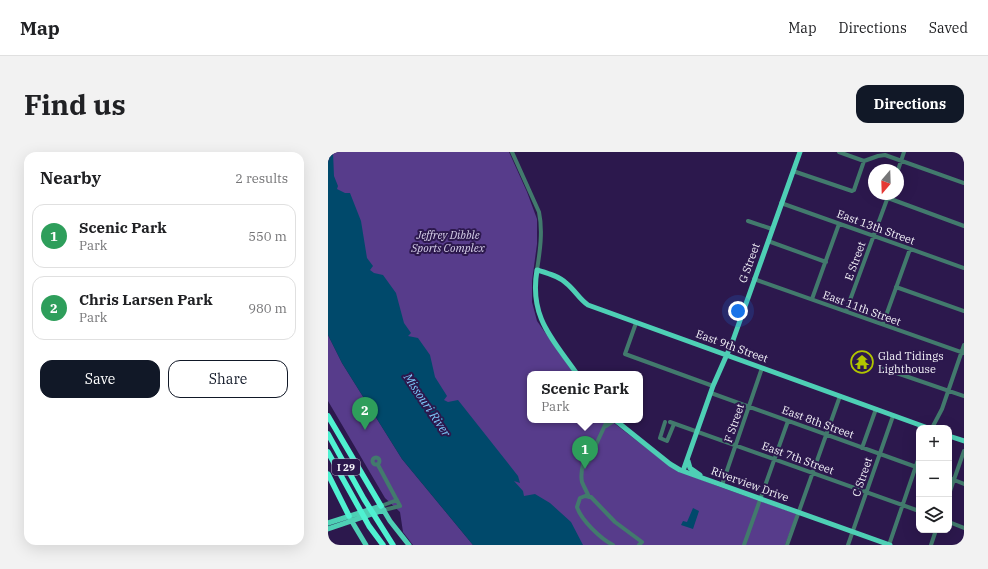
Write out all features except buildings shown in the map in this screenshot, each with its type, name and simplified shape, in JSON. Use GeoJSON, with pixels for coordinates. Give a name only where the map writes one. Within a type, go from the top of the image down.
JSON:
{"type":"FeatureCollection","features":[{"type":"Feature","properties":{"kind":"highway"},"geometry":{"type":"LineString","coordinates":[[328,416],[382,508]]}},
{"type":"Feature","properties":{"kind":"highway","name":"I 29"},"geometry":{"type":"LineString","coordinates":[[328,434],[364,499],[393,545]]}},
{"type":"Feature","properties":{"kind":"highway","name":"I 29"},"geometry":{"type":"LineString","coordinates":[[328,452],[369,526],[383,545]]}},
{"type":"Feature","properties":{"kind":"highway"},"geometry":{"type":"LineString","coordinates":[[328,474],[350,519]]}},
{"type":"Feature","properties":{"kind":"main road","name":"G Street"},"geometry":{"type":"LineString","coordinates":[[683,471],[710,393],[726,355],[800,152]]}},
{"type":"Feature","properties":{"kind":"main road","name":"East 9th Street"},"geometry":{"type":"LineString","coordinates":[[538,270],[566,282],[579,298],[588,305],[919,425]]}},
{"type":"Feature","properties":{"kind":"main road"},"geometry":{"type":"LineString","coordinates":[[538,270],[535,290],[538,314],[575,371]]}},
{"type":"Feature","properties":{"kind":"main road","name":"Riverview Drive"},"geometry":{"type":"LineString","coordinates":[[619,423],[670,464],[683,471],[889,545]]}},
{"type":"Feature","properties":{"kind":"main road"},"geometry":{"type":"LineString","coordinates":[[952,437],[964,441]]}},
{"type":"Feature","properties":{"kind":"main road"},"geometry":{"type":"LineString","coordinates":[[687,459],[690,468],[704,478]]}},
{"type":"Feature","properties":{"kind":"main road"},"geometry":{"type":"LineString","coordinates":[[328,529],[350,519],[382,508],[393,526],[408,545]]}},
{"type":"Feature","properties":{"kind":"main road"},"geometry":{"type":"LineString","coordinates":[[328,523],[350,519]]}},
{"type":"Feature","properties":{"kind":"main road"},"geometry":{"type":"LineString","coordinates":[[350,519],[366,545]]}},
{"type":"Feature","properties":{"kind":"street"},"geometry":{"type":"LineString","coordinates":[[512,152],[539,212],[541,224],[541,245],[538,270]]}},
{"type":"Feature","properties":{"kind":"street"},"geometry":{"type":"LineString","coordinates":[[839,152],[864,161],[885,155],[964,183]]}},
{"type":"Feature","properties":{"kind":"street"},"geometry":{"type":"LineString","coordinates":[[900,164],[904,152]]}},
{"type":"Feature","properties":{"kind":"street"},"geometry":{"type":"LineString","coordinates":[[793,171],[852,191],[854,190],[864,161]]}},
{"type":"Feature","properties":{"kind":"street","name":"E Street"},"geometry":{"type":"LineString","coordinates":[[846,311],[888,200]]}},
{"type":"Feature","properties":{"kind":"street"},"geometry":{"type":"LineString","coordinates":[[899,200],[964,226]]}},
{"type":"Feature","properties":{"kind":"street","name":"East 13th Street"},"geometry":{"type":"LineString","coordinates":[[781,203],[964,268]]}},
{"type":"Feature","properties":{"kind":"street"},"geometry":{"type":"LineString","coordinates":[[748,221],[772,229]]}},
{"type":"Feature","properties":{"kind":"street"},"geometry":{"type":"LineString","coordinates":[[812,299],[839,224]]}},
{"type":"Feature","properties":{"kind":"street"},"geometry":{"type":"LineString","coordinates":[[768,241],[826,262]]}},
{"type":"Feature","properties":{"kind":"street"},"geometry":{"type":"LineString","coordinates":[[883,324],[910,249]]}},
{"type":"Feature","properties":{"kind":"street","name":"East 11th Street"},"geometry":{"type":"LineString","coordinates":[[754,279],[963,353]]}},
{"type":"Feature","properties":{"kind":"street"},"geometry":{"type":"LineString","coordinates":[[896,287],[964,311]]}},
{"type":"Feature","properties":{"kind":"street"},"geometry":{"type":"LineString","coordinates":[[636,323],[625,354],[713,386]]}},
{"type":"Feature","properties":{"kind":"street"},"geometry":{"type":"LineString","coordinates":[[934,425],[949,391],[963,353],[964,345]]}},
{"type":"Feature","properties":{"kind":"street","name":"F Street"},"geometry":{"type":"LineString","coordinates":[[722,485],[762,368]]}},
{"type":"Feature","properties":{"kind":"street"},"geometry":{"type":"LineString","coordinates":[[882,368],[964,396]]}},
{"type":"Feature","properties":{"kind":"street","name":"East 8th Street"},"geometry":{"type":"LineString","coordinates":[[710,393],[916,467]]}},
{"type":"Feature","properties":{"kind":"street"},"geometry":{"type":"LineString","coordinates":[[787,545],[840,396]]}},
{"type":"Feature","properties":{"kind":"street"},"geometry":{"type":"LineString","coordinates":[[862,448],[876,409]]}},
{"type":"Feature","properties":{"kind":"street","name":"C Street"},"geometry":{"type":"LineString","coordinates":[[848,545],[893,416]]}},
{"type":"Feature","properties":{"kind":"street"},"geometry":{"type":"LineString","coordinates":[[744,545],[788,421]]}},
{"type":"Feature","properties":{"kind":"street"},"geometry":{"type":"LineString","coordinates":[[610,423],[606,426],[594,449],[591,450],[584,462],[582,469],[582,480],[589,497],[640,544]]}},
{"type":"Feature","properties":{"kind":"street","name":"East 7th Street"},"geometry":{"type":"LineString","coordinates":[[670,423],[916,510]]}},
{"type":"Feature","properties":{"kind":"street"},"geometry":{"type":"LineString","coordinates":[[952,486],[964,450]]}},
{"type":"Feature","properties":{"kind":"street"},"geometry":{"type":"LineString","coordinates":[[378,465],[400,506],[382,508]]}},
{"type":"Feature","properties":{"kind":"street"},"geometry":{"type":"LineString","coordinates":[[889,545],[902,505],[916,470]]}},
{"type":"Feature","properties":{"kind":"street"},"geometry":{"type":"LineString","coordinates":[[954,480],[964,484]]}},
{"type":"Feature","properties":{"kind":"street"},"geometry":{"type":"LineString","coordinates":[[589,497],[582,497],[579,500],[577,508],[601,538],[613,545]]}},
{"type":"Feature","properties":{"kind":"street"},"geometry":{"type":"LineString","coordinates":[[382,508],[397,500]]}},
{"type":"Feature","properties":{"kind":"street"},"geometry":{"type":"LineString","coordinates":[[952,523],[964,528]]}},
{"type":"Feature","properties":{"kind":"street"},"geometry":{"type":"LineString","coordinates":[[931,545],[935,533]]}},
{"type":"Feature","properties":{"kind":"green space","name":"Jeffrey Dibble Sports Complex"},"geometry":{"type":"Polygon","coordinates":[[[328,152],[509,152],[537,219],[537,244],[532,281],[532,302],[537,321],[572,371],[527,371],[527,423],[614,423],[663,461],[684,473],[797,514],[785,545],[569,545],[530,517],[448,409],[374,293],[328,179],[328,152]]]}},
{"type":"Feature","properties":{"kind":"green space"},"geometry":{"type":"Polygon","coordinates":[[[328,335],[342,363],[402,459],[473,545],[413,545],[403,532],[400,512],[385,498],[328,401],[328,335]]]}},
{"type":"Feature","properties":{"kind":"water","name":"Missouri River"},"geometry":{"type":"Polygon","coordinates":[[[328,152],[333,152],[334,176],[338,186],[337,189],[345,193],[350,193],[361,221],[367,258],[373,266],[370,270],[374,273],[383,275],[396,293],[404,323],[411,333],[408,336],[418,338],[430,355],[435,377],[447,396],[444,400],[448,402],[458,400],[518,476],[520,483],[514,481],[523,491],[524,496],[535,494],[550,503],[571,522],[583,545],[473,545],[402,459],[342,363],[328,335],[328,152]]]}},
{"type":"Feature","properties":{"kind":"water"},"geometry":{"type":"Polygon","coordinates":[[[693,508],[699,511],[693,529],[681,525],[683,521],[687,522],[693,508]]]}},
{"type":"Feature","properties":{"kind":"place","name":"Glad Tidings Lighthouse"},"geometry":{"type":"Point","coordinates":[862,362]}},
{"type":"Feature","properties":{"kind":"place","name":"Chris Larsen Park"},"geometry":{"type":"Point","coordinates":[365,430]}},
{"type":"Feature","properties":{"kind":"place","name":"Scenic Park"},"geometry":{"type":"Point","coordinates":[585,469]}}]}
